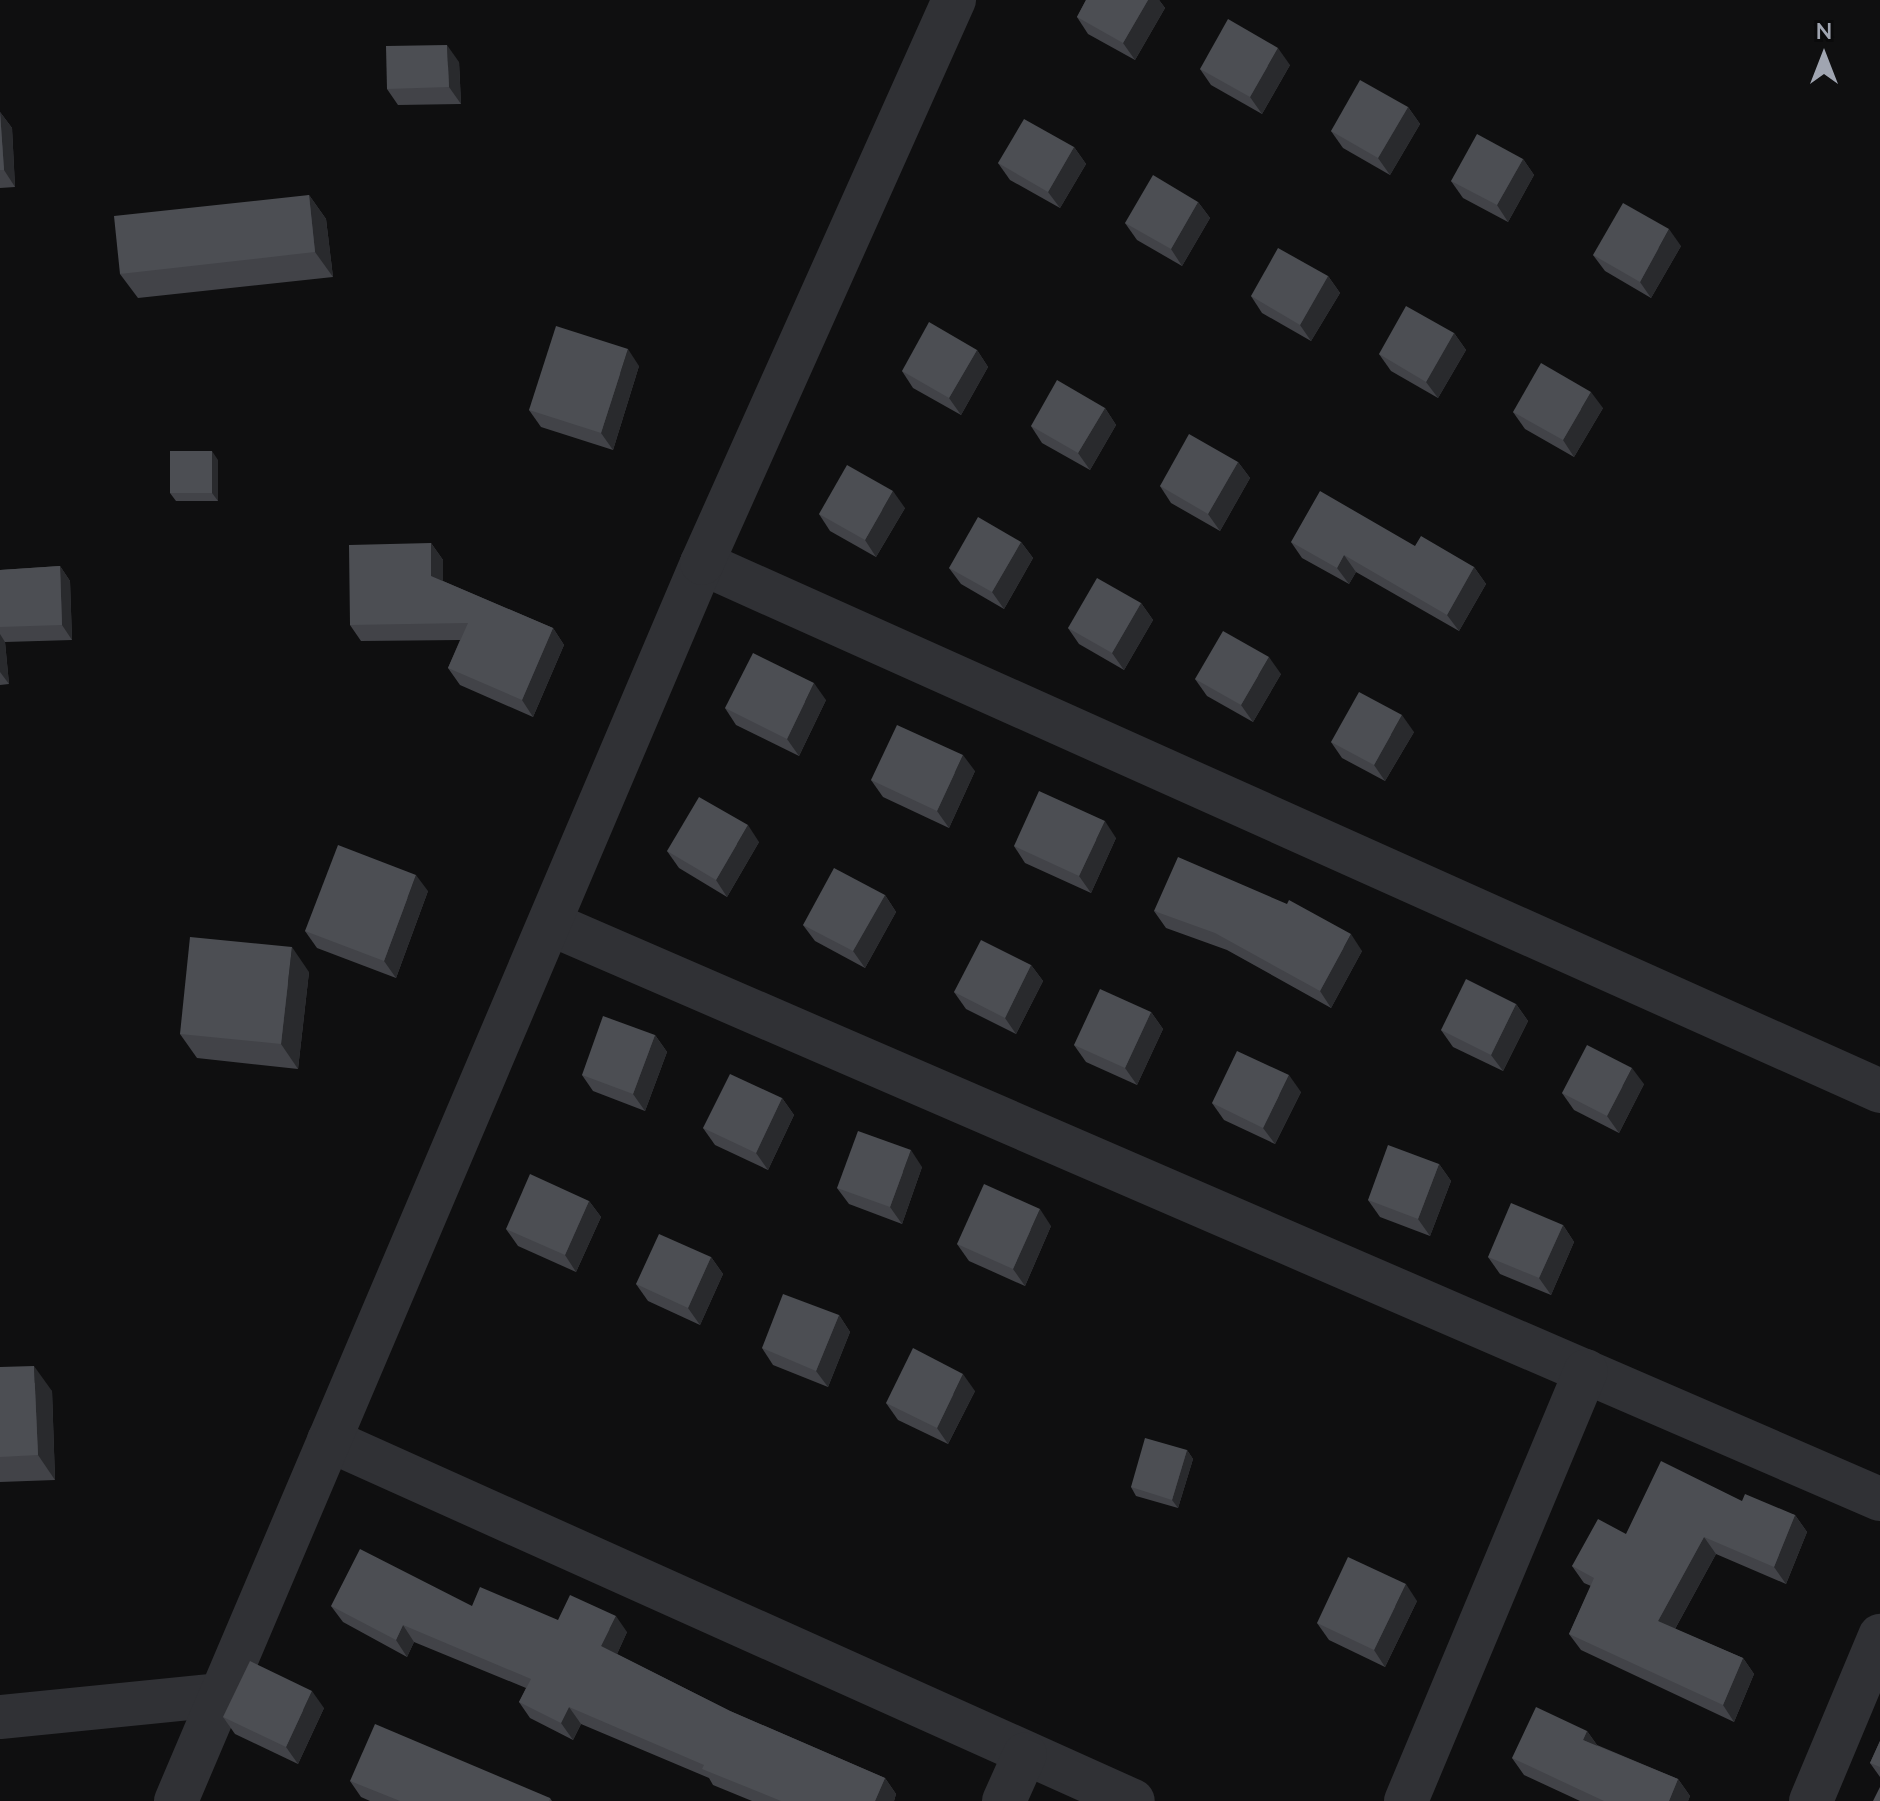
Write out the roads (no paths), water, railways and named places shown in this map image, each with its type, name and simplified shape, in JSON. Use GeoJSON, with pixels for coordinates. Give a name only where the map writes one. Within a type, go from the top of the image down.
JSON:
{"type":"FeatureCollection","features":[{"type":"Feature","properties":{"kind":"street"},"geometry":{"type":"LineString","coordinates":[[176,1801],[702,563],[954,0]]}},
{"type":"Feature","properties":{"kind":"street"},"geometry":{"type":"LineString","coordinates":[[702,563],[1880,1091]]}},
{"type":"Feature","properties":{"kind":"street"},"geometry":{"type":"LineString","coordinates":[[551,924],[1880,1499]]}},
{"type":"Feature","properties":{"kind":"street"},"geometry":{"type":"LineString","coordinates":[[1406,1801],[1586,1371]]}},
{"type":"Feature","properties":{"kind":"street"},"geometry":{"type":"LineString","coordinates":[[329,1440],[1133,1801]]}},
{"type":"Feature","properties":{"kind":"street"},"geometry":{"type":"LineString","coordinates":[[1811,1801],[1880,1636]]}},
{"type":"Feature","properties":{"kind":"street"},"geometry":{"type":"LineString","coordinates":[[0,1717],[221,1695]]}},
{"type":"Feature","properties":{"kind":"street"},"geometry":{"type":"LineString","coordinates":[[1004,1801],[1025,1754]]}}]}
